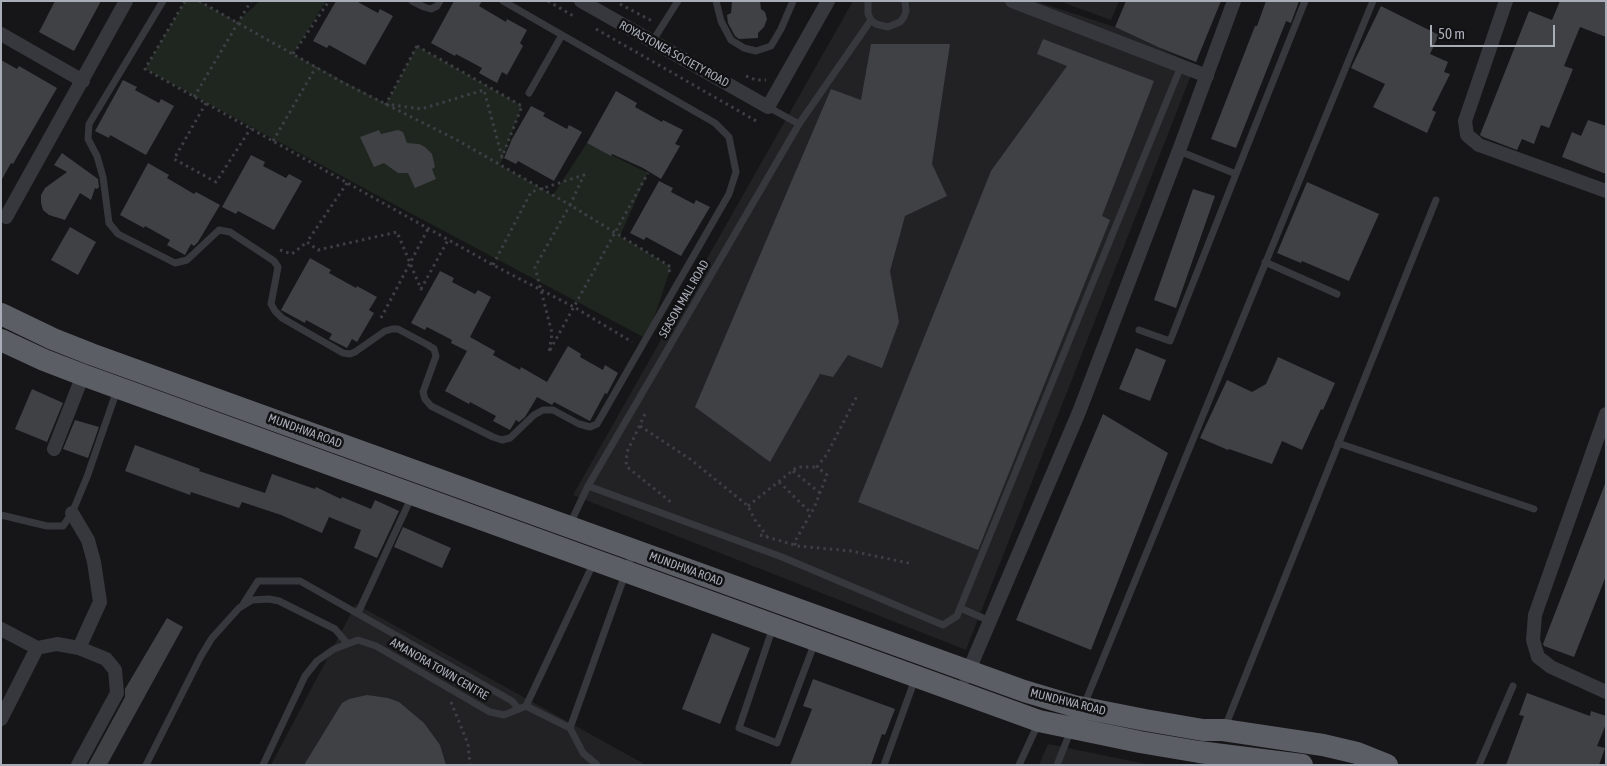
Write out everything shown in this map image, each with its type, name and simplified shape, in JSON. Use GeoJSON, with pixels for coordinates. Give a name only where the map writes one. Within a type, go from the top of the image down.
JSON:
{"type":"FeatureCollection","features":[{"type":"Feature","properties":{"kind":"highway","name":"MUNDHWA ROAD"},"geometry":{"type":"LineString","coordinates":[[1,314],[53,339],[121,377],[413,495],[599,550],[634,551],[1024,691],[1082,708],[1203,730],[1223,730],[1322,745],[1338,757],[1357,753],[1387,765]]}},
{"type":"Feature","properties":{"kind":"highway","name":"MUNDHWA ROAD"},"geometry":{"type":"LineString","coordinates":[[1,340],[44,360],[83,375],[121,377],[569,527],[626,572],[1039,721],[1198,755],[1302,765]]}},
{"type":"Feature","properties":{"kind":"street"},"geometry":{"type":"LineString","coordinates":[[6,218],[126,1]]}},
{"type":"Feature","properties":{"kind":"street","name":"ROYASTONEA SOCIETY ROAD"},"geometry":{"type":"LineString","coordinates":[[581,1],[768,107]]}},
{"type":"Feature","properties":{"kind":"street"},"geometry":{"type":"LineString","coordinates":[[768,107],[828,1]]}},
{"type":"Feature","properties":{"kind":"street"},"geometry":{"type":"LineString","coordinates":[[1012,1],[1207,76]]}},
{"type":"Feature","properties":{"kind":"street"},"geometry":{"type":"LineString","coordinates":[[959,692],[1080,412],[1234,1]]}},
{"type":"Feature","properties":{"kind":"street"},"geometry":{"type":"LineString","coordinates":[[1506,1],[1464,121],[1467,135],[1479,145],[1606,191]]}},
{"type":"Feature","properties":{"kind":"street"},"geometry":{"type":"LineString","coordinates":[[1,34],[83,81]]}},
{"type":"Feature","properties":{"kind":"street"},"geometry":{"type":"LineString","coordinates":[[54,449],[83,375]]}},
{"type":"Feature","properties":{"kind":"street"},"geometry":{"type":"LineString","coordinates":[[1606,414],[1535,615],[1533,640],[1538,657],[1551,667],[1606,692]]}},
{"type":"Feature","properties":{"kind":"street"},"geometry":{"type":"LineString","coordinates":[[72,513],[88,540],[94,562],[100,602],[79,648]]}},
{"type":"Feature","properties":{"kind":"street"},"geometry":{"type":"LineString","coordinates":[[1,629],[37,648],[57,644],[79,648],[106,659],[115,670],[117,693],[78,765]]}},
{"type":"Feature","properties":{"kind":"street"},"geometry":{"type":"LineString","coordinates":[[1,720],[37,648]]}},
{"type":"Feature","properties":{"kind":"lane"},"geometry":{"type":"LineString","coordinates":[[163,1],[89,124],[88,139],[97,156],[103,177],[109,223],[118,234],[175,262],[187,260],[219,230],[230,232],[274,261],[278,268],[271,304],[282,318],[343,353],[350,354],[355,352],[384,331],[392,329],[398,330],[428,345],[434,349],[436,356],[423,392],[425,399],[431,406],[502,440],[510,438],[534,415],[543,410],[553,410],[579,424],[590,427],[597,424],[729,194],[736,172],[729,137],[715,123],[503,1]]}},
{"type":"Feature","properties":{"kind":"lane"},"geometry":{"type":"LineString","coordinates":[[412,1],[431,8],[437,6],[440,1]]}},
{"type":"Feature","properties":{"kind":"lane"},"geometry":{"type":"LineString","coordinates":[[652,42],[678,1]]}},
{"type":"Feature","properties":{"kind":"lane"},"geometry":{"type":"LineString","coordinates":[[716,1],[721,21],[731,40],[744,48],[756,51],[771,46],[781,29],[793,1]]}},
{"type":"Feature","properties":{"kind":"lane"},"geometry":{"type":"LineString","coordinates":[[868,1],[867,8],[871,20],[882,27],[894,25],[904,17],[906,10],[905,1]]}},
{"type":"Feature","properties":{"kind":"lane"},"geometry":{"type":"LineString","coordinates":[[1139,330],[1170,341],[1305,1]]}},
{"type":"Feature","properties":{"kind":"lane"},"geometry":{"type":"LineString","coordinates":[[1082,708],[1373,1]]}},
{"type":"Feature","properties":{"kind":"lane","name":"SEASON MALL ROAD"},"geometry":{"type":"LineString","coordinates":[[569,527],[588,486],[799,124],[871,20]]}},
{"type":"Feature","properties":{"kind":"lane"},"geometry":{"type":"LineString","coordinates":[[529,93],[562,35]]}},
{"type":"Feature","properties":{"kind":"lane"},"geometry":{"type":"LineString","coordinates":[[588,486],[782,557],[943,625],[957,616],[1181,66]]}},
{"type":"Feature","properties":{"kind":"lane"},"geometry":{"type":"LineString","coordinates":[[768,107],[799,124]]}},
{"type":"Feature","properties":{"kind":"lane"},"geometry":{"type":"LineString","coordinates":[[1179,152],[1236,174]]}},
{"type":"Feature","properties":{"kind":"lane"},"geometry":{"type":"LineString","coordinates":[[1223,730],[1436,200]]}},
{"type":"Feature","properties":{"kind":"lane"},"geometry":{"type":"LineString","coordinates":[[1265,262],[1336,294]]}},
{"type":"Feature","properties":{"kind":"lane"},"geometry":{"type":"LineString","coordinates":[[1,515],[47,526],[63,526],[72,513],[87,477],[121,377]]}},
{"type":"Feature","properties":{"kind":"lane"},"geometry":{"type":"LineString","coordinates":[[1338,443],[1534,509]]}},
{"type":"Feature","properties":{"kind":"lane"},"geometry":{"type":"LineString","coordinates":[[358,613],[413,495]]}},
{"type":"Feature","properties":{"kind":"lane"},"geometry":{"type":"LineString","coordinates":[[522,708],[599,550]]}},
{"type":"Feature","properties":{"kind":"lane"},"geometry":{"type":"LineString","coordinates":[[597,765],[583,753],[570,728],[634,551]]}},
{"type":"Feature","properties":{"kind":"lane","name":"AMANORA TOWN CENTRE"},"geometry":{"type":"LineString","coordinates":[[242,606],[258,581],[300,581],[512,700],[522,708],[570,728]]}},
{"type":"Feature","properties":{"kind":"lane","name":"AMANORA TOWN CENTRE"},"geometry":{"type":"LineString","coordinates":[[146,765],[204,650],[212,638],[242,606],[252,600],[269,599],[279,601],[335,630],[348,643]]}},
{"type":"Feature","properties":{"kind":"lane"},"geometry":{"type":"LineString","coordinates":[[960,608],[990,621]]}},
{"type":"Feature","properties":{"kind":"lane"},"geometry":{"type":"LineString","coordinates":[[774,625],[739,728],[776,743],[816,640]]}},
{"type":"Feature","properties":{"kind":"lane","name":"AMANORA TOWN CENTRE"},"geometry":{"type":"LineString","coordinates":[[263,765],[305,676],[317,660],[334,648],[358,640],[376,646],[490,712],[504,715],[522,708]]}},
{"type":"Feature","properties":{"kind":"lane"},"geometry":{"type":"LineString","coordinates":[[884,765],[916,676]]}},
{"type":"Feature","properties":{"kind":"lane"},"geometry":{"type":"LineString","coordinates":[[1479,765],[1513,686]]}},
{"type":"Feature","properties":{"kind":"lane"},"geometry":{"type":"LineString","coordinates":[[1019,765],[1039,721]]}},
{"type":"Feature","properties":{"kind":"lane"},"geometry":{"type":"LineString","coordinates":[[1057,765],[1072,728]]}},
{"type":"Feature","properties":{"kind":"path"},"geometry":{"type":"LineString","coordinates":[[184,1],[145,69],[493,266],[574,307],[634,343]]}},
{"type":"Feature","properties":{"kind":"path"},"geometry":{"type":"LineString","coordinates":[[199,1],[316,67],[457,140],[570,205],[671,267],[667,276]]}},
{"type":"Feature","properties":{"kind":"path"},"geometry":{"type":"LineString","coordinates":[[194,97],[251,1]]}},
{"type":"Feature","properties":{"kind":"path"},"geometry":{"type":"LineString","coordinates":[[293,54],[329,1]]}},
{"type":"Feature","properties":{"kind":"path"},"geometry":{"type":"LineString","coordinates":[[548,1],[579,19]]}},
{"type":"Feature","properties":{"kind":"path"},"geometry":{"type":"LineString","coordinates":[[595,28],[758,122]]}},
{"type":"Feature","properties":{"kind":"path"},"geometry":{"type":"LineString","coordinates":[[417,46],[522,106],[502,157],[484,90],[421,109],[386,104],[417,46]]}},
{"type":"Feature","properties":{"kind":"path"},"geometry":{"type":"LineString","coordinates":[[274,141],[316,67]]}},
{"type":"Feature","properties":{"kind":"path"},"geometry":{"type":"LineString","coordinates":[[206,103],[174,159],[216,182],[251,128]]}},
{"type":"Feature","properties":{"kind":"path"},"geometry":{"type":"LineString","coordinates":[[493,266],[531,192],[584,175],[570,205],[535,267],[552,333],[549,353],[648,173]]}},
{"type":"Feature","properties":{"kind":"path"},"geometry":{"type":"LineString","coordinates":[[268,256],[274,248],[292,254],[307,242],[347,183]]}},
{"type":"Feature","properties":{"kind":"path"},"geometry":{"type":"LineString","coordinates":[[381,318],[428,229]]}},
{"type":"Feature","properties":{"kind":"path"},"geometry":{"type":"LineString","coordinates":[[307,242],[318,250],[398,232],[421,289],[448,240]]}},
{"type":"Feature","properties":{"kind":"path"},"geometry":{"type":"LineString","coordinates":[[817,467],[827,454],[857,396]]}},
{"type":"Feature","properties":{"kind":"path"},"geometry":{"type":"LineString","coordinates":[[648,409],[627,452],[626,466],[674,505]]}},
{"type":"Feature","properties":{"kind":"path"},"geometry":{"type":"LineString","coordinates":[[640,426],[690,459],[748,506],[767,537]]}},
{"type":"Feature","properties":{"kind":"path"},"geometry":{"type":"LineString","coordinates":[[748,506],[797,467],[817,467],[827,476],[811,513],[794,543],[798,546]]}},
{"type":"Feature","properties":{"kind":"path"},"geometry":{"type":"LineString","coordinates":[[793,471],[820,493]]}},
{"type":"Feature","properties":{"kind":"path"},"geometry":{"type":"LineString","coordinates":[[778,482],[811,513]]}},
{"type":"Feature","properties":{"kind":"path"},"geometry":{"type":"LineString","coordinates":[[758,534],[798,546],[851,551],[913,564]]}},
{"type":"Feature","properties":{"kind":"path"},"geometry":{"type":"LineString","coordinates":[[444,685],[468,744],[470,765]]}},
{"type":"Feature","properties":{"kind":"shaded area"},"geometry":{"type":"Polygon","coordinates":[[[185,1],[199,1],[237,22],[260,1],[326,1],[293,54],[386,104],[417,46],[522,106],[500,165],[553,195],[587,143],[648,173],[620,236],[671,267],[647,339],[145,69],[185,1]]]}},
{"type":"Feature","properties":{"kind":"shaded area"},"geometry":{"type":"Polygon","coordinates":[[[853,1],[1035,1],[1115,27],[1195,65],[966,650],[573,495],[853,1]]]}},
{"type":"Feature","properties":{"kind":"shaded area"},"geometry":{"type":"Polygon","coordinates":[[[1059,1],[1119,1],[1111,20],[1059,1]]]}},
{"type":"Feature","properties":{"kind":"shaded area"},"geometry":{"type":"Polygon","coordinates":[[[356,604],[646,765],[271,765],[356,604]]]}},
{"type":"Feature","properties":{"kind":"shaded area"},"geometry":{"type":"Polygon","coordinates":[[[1048,744],[1151,765],[1039,765],[1048,744]]]}},
{"type":"Feature","properties":{"kind":"building"},"geometry":{"type":"Polygon","coordinates":[[[55,1],[101,1],[74,51],[39,32],[55,1]]]}},
{"type":"Feature","properties":{"kind":"building"},"geometry":{"type":"Polygon","coordinates":[[[336,1],[356,1],[378,13],[380,9],[393,16],[365,65],[329,45],[327,48],[313,41],[336,1]]]}},
{"type":"Feature","properties":{"kind":"building"},"geometry":{"type":"Polygon","coordinates":[[[454,1],[482,1],[479,6],[506,22],[507,19],[527,30],[520,43],[523,46],[507,75],[502,72],[497,83],[479,73],[482,68],[431,43],[454,1]]]}},
{"type":"Feature","properties":{"kind":"building"},"geometry":{"type":"Polygon","coordinates":[[[732,1],[760,1],[761,9],[765,12],[767,19],[764,27],[758,33],[758,38],[739,39],[735,36],[728,23],[727,15],[731,13],[732,1]]]}},
{"type":"Feature","properties":{"kind":"building"},"geometry":{"type":"Polygon","coordinates":[[[1126,1],[1221,1],[1196,62],[1115,27],[1126,1]]]}},
{"type":"Feature","properties":{"kind":"building"},"geometry":{"type":"Polygon","coordinates":[[[1266,1],[1299,1],[1291,23],[1286,21],[1236,148],[1211,139],[1266,1]]]}},
{"type":"Feature","properties":{"kind":"building"},"geometry":{"type":"Polygon","coordinates":[[[1560,1],[1606,1],[1606,37],[1580,27],[1564,66],[1573,69],[1549,128],[1541,125],[1534,144],[1522,139],[1517,150],[1483,137],[1480,135],[1529,11],[1552,20],[1560,1]]]}},
{"type":"Feature","properties":{"kind":"building"},"geometry":{"type":"Polygon","coordinates":[[[1381,6],[1439,35],[1430,54],[1448,62],[1444,72],[1450,74],[1432,110],[1436,112],[1427,133],[1373,107],[1385,84],[1351,68],[1381,6]]]}},
{"type":"Feature","properties":{"kind":"building"},"geometry":{"type":"Polygon","coordinates":[[[1043,39],[1154,81],[1102,216],[1110,220],[978,550],[858,502],[991,171],[1067,66],[1037,54],[1043,39]]]}},
{"type":"Feature","properties":{"kind":"building"},"geometry":{"type":"Polygon","coordinates":[[[871,44],[950,44],[932,164],[947,196],[905,216],[890,271],[899,322],[882,368],[848,355],[833,377],[820,374],[770,462],[695,407],[831,89],[861,100],[871,44]]]}},
{"type":"Feature","properties":{"kind":"building"},"geometry":{"type":"Polygon","coordinates":[[[1,60],[17,69],[19,66],[57,88],[13,164],[11,163],[1,181],[1,60]]]}},
{"type":"Feature","properties":{"kind":"building"},"geometry":{"type":"Polygon","coordinates":[[[123,80],[137,87],[135,90],[159,103],[161,99],[174,106],[146,155],[110,135],[109,138],[95,131],[123,80]]]}},
{"type":"Feature","properties":{"kind":"building"},"geometry":{"type":"Polygon","coordinates":[[[616,91],[637,103],[635,107],[662,122],[663,120],[683,130],[675,144],[680,146],[661,179],[643,168],[612,154],[611,156],[587,143],[616,91]]]}},
{"type":"Feature","properties":{"kind":"building"},"geometry":{"type":"Polygon","coordinates":[[[531,106],[545,113],[543,116],[567,129],[569,125],[582,132],[554,181],[518,161],[516,164],[504,158],[512,139],[531,106]]]}},
{"type":"Feature","properties":{"kind":"building"},"geometry":{"type":"Polygon","coordinates":[[[1588,120],[1606,126],[1606,174],[1562,157],[1572,132],[1581,136],[1588,120]]]}},
{"type":"Feature","properties":{"kind":"building"},"geometry":{"type":"Polygon","coordinates":[[[379,130],[381,134],[398,130],[403,132],[407,143],[419,144],[425,147],[432,154],[435,167],[432,169],[436,179],[415,188],[408,173],[398,173],[384,163],[374,167],[360,137],[379,130]]]}},
{"type":"Feature","properties":{"kind":"building"},"geometry":{"type":"Polygon","coordinates":[[[62,153],[98,179],[99,187],[95,188],[91,200],[80,193],[65,220],[49,215],[43,210],[41,203],[41,195],[45,188],[67,172],[54,165],[62,153]]]}},
{"type":"Feature","properties":{"kind":"building"},"geometry":{"type":"Polygon","coordinates":[[[251,155],[265,162],[263,166],[286,178],[289,174],[302,181],[274,230],[238,211],[236,214],[222,207],[251,155]]]}},
{"type":"Feature","properties":{"kind":"building"},"geometry":{"type":"Polygon","coordinates":[[[148,163],[169,175],[167,178],[194,194],[196,192],[220,205],[198,242],[194,246],[191,244],[185,255],[167,245],[170,240],[120,215],[148,163]]]}},
{"type":"Feature","properties":{"kind":"building"},"geometry":{"type":"Polygon","coordinates":[[[659,181],[673,188],[671,192],[694,204],[696,200],[710,207],[681,256],[646,237],[644,240],[630,233],[659,181]]]}},
{"type":"Feature","properties":{"kind":"building"},"geometry":{"type":"Polygon","coordinates":[[[1307,182],[1379,214],[1349,281],[1302,261],[1301,263],[1277,253],[1307,182]]]}},
{"type":"Feature","properties":{"kind":"building"},"geometry":{"type":"Polygon","coordinates":[[[1193,189],[1215,196],[1176,308],[1154,300],[1193,189]]]}},
{"type":"Feature","properties":{"kind":"building"},"geometry":{"type":"Polygon","coordinates":[[[70,227],[96,242],[78,275],[51,260],[70,227]]]}},
{"type":"Feature","properties":{"kind":"building"},"geometry":{"type":"Polygon","coordinates":[[[310,258],[331,270],[329,273],[377,297],[369,310],[374,313],[357,342],[352,339],[347,348],[329,339],[332,334],[306,320],[305,323],[281,310],[310,258]]]}},
{"type":"Feature","properties":{"kind":"building"},"geometry":{"type":"Polygon","coordinates":[[[440,271],[454,278],[452,282],[475,294],[478,290],[491,297],[470,337],[495,351],[493,355],[520,370],[521,367],[547,382],[568,346],[581,354],[580,357],[603,370],[605,365],[618,373],[590,421],[554,402],[552,405],[537,397],[525,417],[519,422],[516,420],[510,430],[493,421],[496,416],[445,391],[467,351],[451,343],[452,340],[427,327],[425,330],[411,323],[440,271]]]}},
{"type":"Feature","properties":{"kind":"building"},"geometry":{"type":"Polygon","coordinates":[[[1136,348],[1166,360],[1150,401],[1119,389],[1136,348]]]}},
{"type":"Feature","properties":{"kind":"building"},"geometry":{"type":"Polygon","coordinates":[[[1278,357],[1335,383],[1302,450],[1282,441],[1272,464],[1228,450],[1200,438],[1227,380],[1252,392],[1266,384],[1278,357]]]}},
{"type":"Feature","properties":{"kind":"building"},"geometry":{"type":"Polygon","coordinates":[[[32,389],[63,403],[47,442],[15,429],[32,389]]]}},
{"type":"Feature","properties":{"kind":"building"},"geometry":{"type":"Polygon","coordinates":[[[1103,414],[1168,453],[1091,650],[1016,620],[1103,414]]]}},
{"type":"Feature","properties":{"kind":"building"},"geometry":{"type":"Polygon","coordinates":[[[75,420],[99,427],[88,458],[63,449],[75,420]]]}},
{"type":"Feature","properties":{"kind":"building"},"geometry":{"type":"Polygon","coordinates":[[[135,445],[200,469],[199,471],[265,493],[272,474],[315,489],[316,487],[341,499],[342,497],[371,509],[375,500],[399,511],[377,558],[354,548],[361,530],[329,517],[322,533],[281,515],[242,502],[239,508],[191,492],[190,495],[125,471],[135,445]]]}},
{"type":"Feature","properties":{"kind":"building"},"geometry":{"type":"Polygon","coordinates":[[[1605,484],[1606,576],[1574,657],[1543,644],[1605,484]]]}},
{"type":"Feature","properties":{"kind":"building"},"geometry":{"type":"Polygon","coordinates":[[[403,527],[451,548],[442,568],[394,547],[403,527]]]}},
{"type":"Feature","properties":{"kind":"building"},"geometry":{"type":"Polygon","coordinates":[[[167,618],[183,627],[107,765],[88,765],[125,697],[125,689],[167,618]]]}},
{"type":"Feature","properties":{"kind":"building"},"geometry":{"type":"Polygon","coordinates":[[[712,633],[750,648],[720,724],[682,709],[712,633]]]}},
{"type":"Feature","properties":{"kind":"building"},"geometry":{"type":"Polygon","coordinates":[[[813,679],[895,709],[885,735],[882,734],[871,765],[790,765],[812,709],[803,706],[813,679]]]}},
{"type":"Feature","properties":{"kind":"building"},"geometry":{"type":"Polygon","coordinates":[[[1527,693],[1590,716],[1591,711],[1606,716],[1606,724],[1597,746],[1605,748],[1599,765],[1506,765],[1524,716],[1519,715],[1527,693]]]}},
{"type":"Feature","properties":{"kind":"building"},"geometry":{"type":"Polygon","coordinates":[[[367,695],[388,698],[399,702],[424,723],[440,745],[446,765],[304,765],[342,703],[349,699],[367,695]]]}}]}
